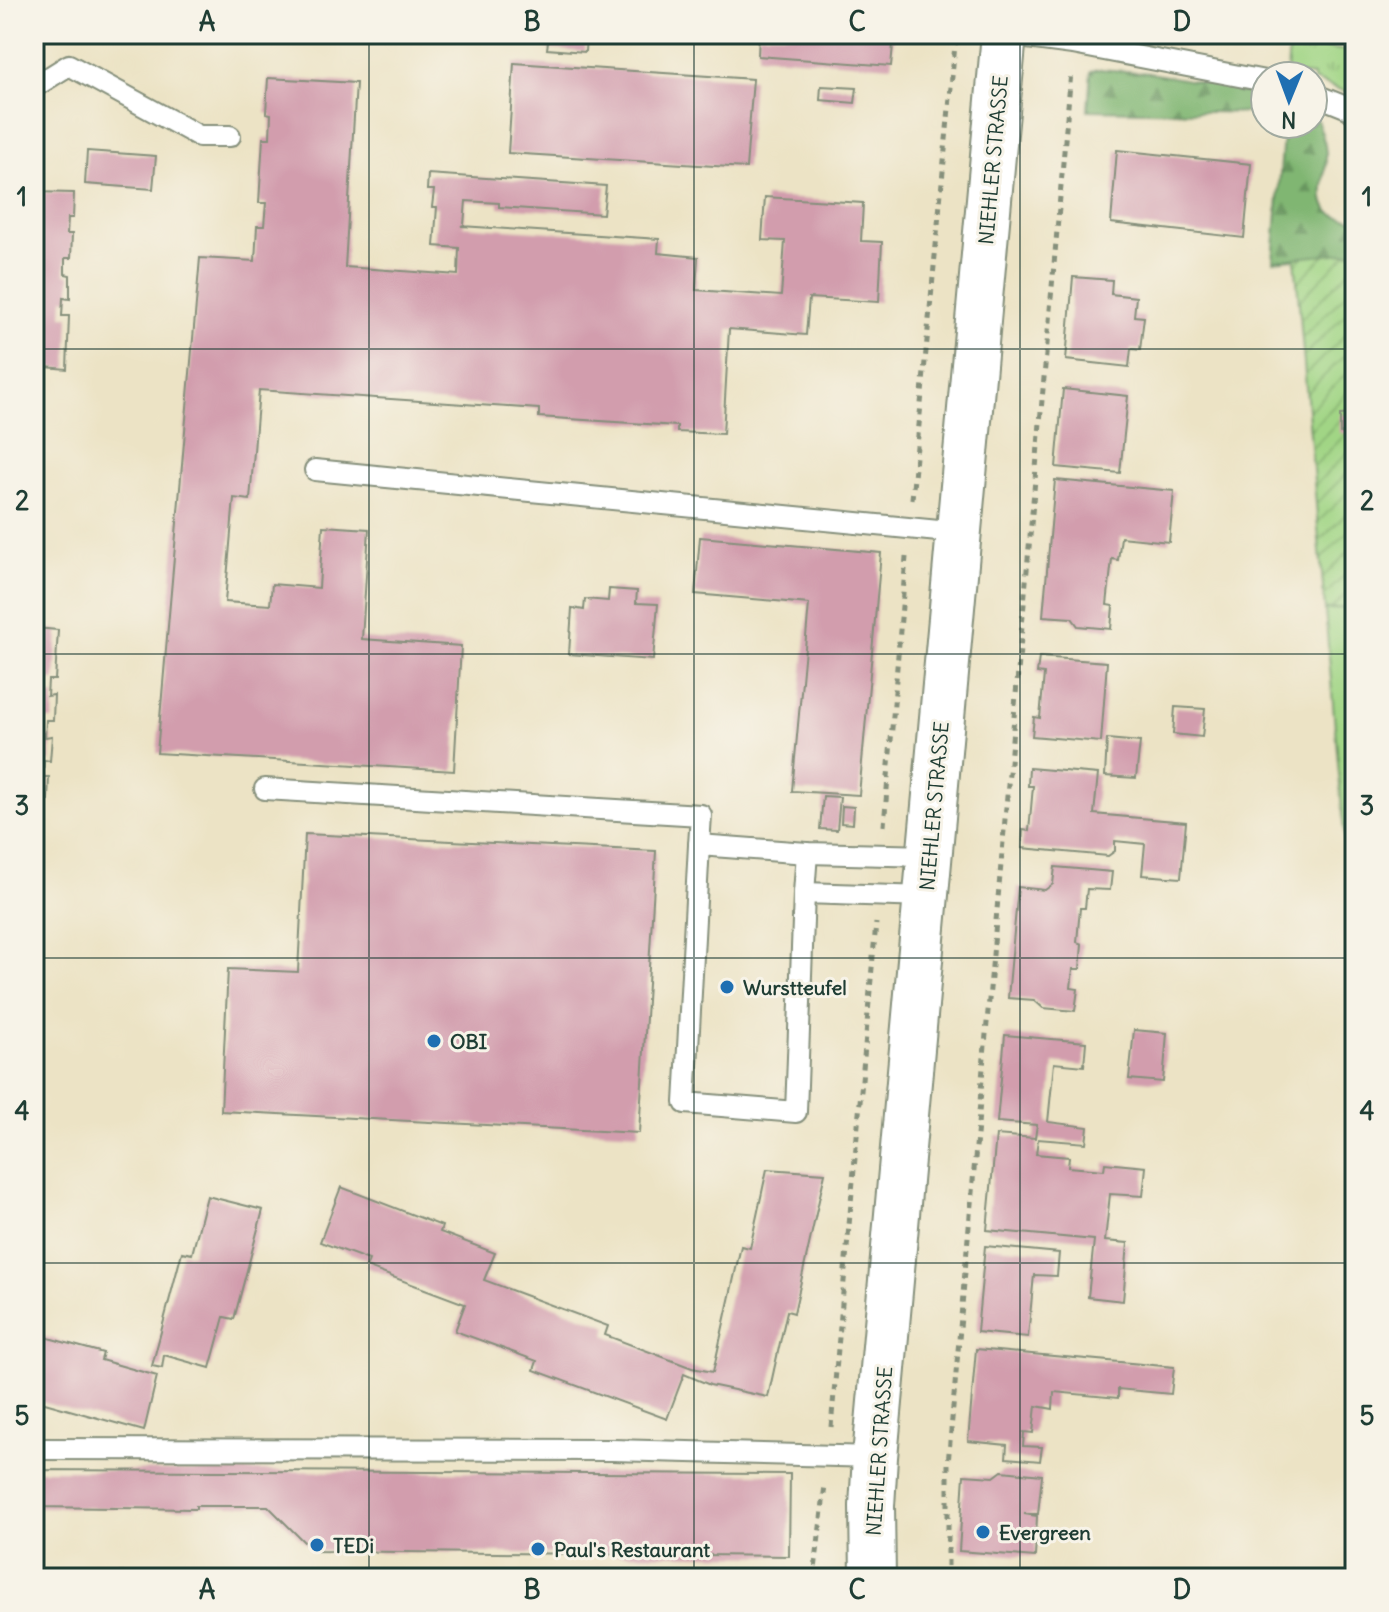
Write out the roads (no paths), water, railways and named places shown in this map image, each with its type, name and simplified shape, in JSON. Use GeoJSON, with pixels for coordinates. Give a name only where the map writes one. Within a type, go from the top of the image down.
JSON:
{"type":"FeatureCollection","features":[{"type":"Feature","properties":{"kind":"street","name":"NIEHLER STRASSE"},"geometry":{"type":"LineString","coordinates":[[873,1578],[875,1457],[1004,34]]}},
{"type":"Feature","properties":{"kind":"lane"},"geometry":{"type":"LineString","coordinates":[[1004,34],[1249,78]]}},
{"type":"Feature","properties":{"kind":"lane"},"geometry":{"type":"LineString","coordinates":[[34,87],[69,65],[199,136],[230,136]]}},
{"type":"Feature","properties":{"kind":"lane"},"geometry":{"type":"LineString","coordinates":[[1329,100],[1355,114]]}},
{"type":"Feature","properties":{"kind":"lane"},"geometry":{"type":"LineString","coordinates":[[315,470],[959,533]]}},
{"type":"Feature","properties":{"kind":"lane"},"geometry":{"type":"LineString","coordinates":[[265,789],[701,815],[685,1103],[796,1112],[807,853]]}},
{"type":"Feature","properties":{"kind":"lane"},"geometry":{"type":"LineString","coordinates":[[699,845],[882,855],[928,876]]}},
{"type":"Feature","properties":{"kind":"lane"},"geometry":{"type":"LineString","coordinates":[[804,893],[879,896],[928,876]]}},
{"type":"Feature","properties":{"kind":"lane"},"geometry":{"type":"LineString","coordinates":[[34,1449],[612,1450],[875,1457]]}},
{"type":"Feature","properties":{"kind":"place","name":"Wurstteufel"},"geometry":{"type":"Point","coordinates":[727,987]}},
{"type":"Feature","properties":{"kind":"place","name":"OBI"},"geometry":{"type":"Point","coordinates":[434,1041]}},
{"type":"Feature","properties":{"kind":"place","name":"Evergreen"},"geometry":{"type":"Point","coordinates":[983,1532]}},
{"type":"Feature","properties":{"kind":"place","name":"TEDi"},"geometry":{"type":"Point","coordinates":[317,1545]}},
{"type":"Feature","properties":{"kind":"place","name":"Paul's Restaurant"},"geometry":{"type":"Point","coordinates":[538,1549]}}]}
